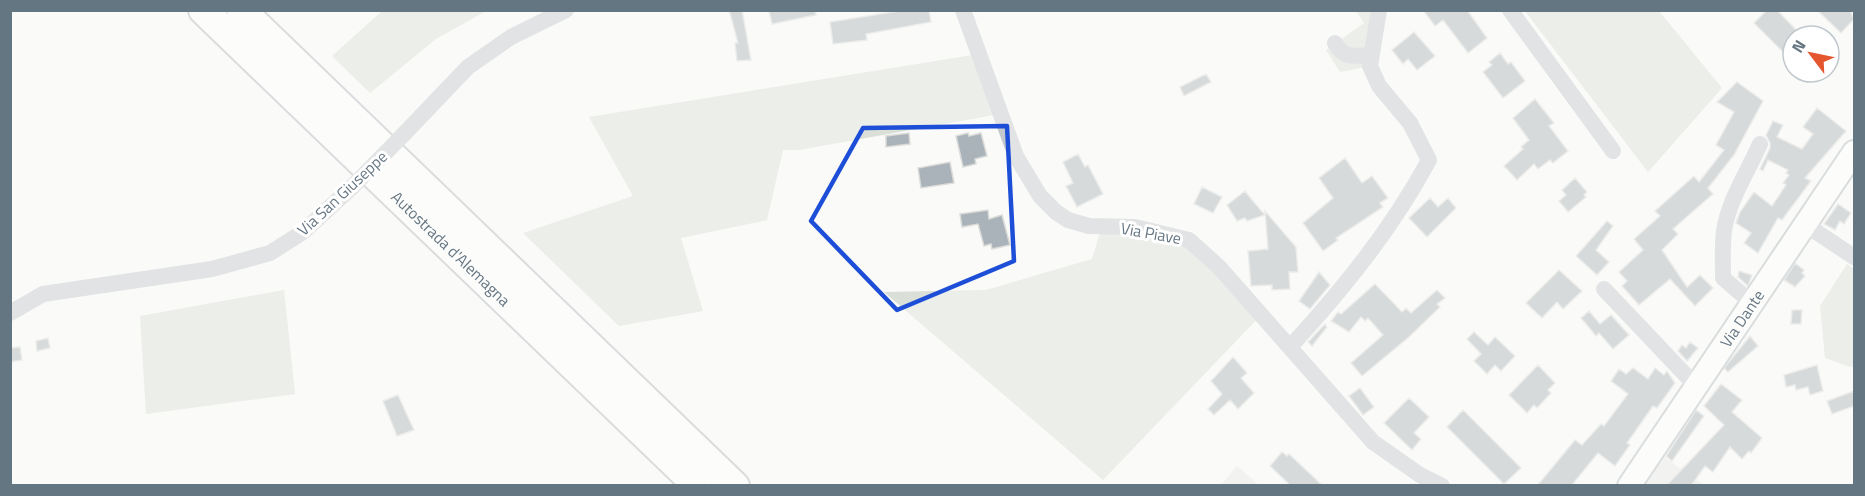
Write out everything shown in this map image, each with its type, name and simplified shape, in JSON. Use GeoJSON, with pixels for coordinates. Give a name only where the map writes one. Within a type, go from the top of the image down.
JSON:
{"type":"FeatureCollection","features":[{"type":"Feature","properties":{"kind":"highway","name":"Autostrada d'Alemagna"},"geometry":{"type":"LineString","coordinates":[[203,10],[698,486]]}},
{"type":"Feature","properties":{"kind":"highway","name":"Autostrada d'Alemagna"},"geometry":{"type":"LineString","coordinates":[[241,10],[735,486]]}},
{"type":"Feature","properties":{"kind":"street","name":"Via San Giuseppe"},"geometry":{"type":"LineString","coordinates":[[10,313],[43,294],[212,269],[270,253],[303,232],[352,188],[468,67],[512,37],[566,10]]}},
{"type":"Feature","properties":{"kind":"street","name":"Via Piave"},"geometry":{"type":"LineString","coordinates":[[963,10],[1010,143],[1040,196],[1056,212],[1068,220],[1089,226],[1135,227],[1189,240],[1220,267],[1373,442],[1420,475],[1442,486]]}},
{"type":"Feature","properties":{"kind":"street"},"geometry":{"type":"LineString","coordinates":[[1291,346],[1349,282],[1412,193],[1429,160],[1410,123],[1379,86],[1370,66],[1379,10]]}},
{"type":"Feature","properties":{"kind":"street"},"geometry":{"type":"LineString","coordinates":[[1510,10],[1613,152]]}},
{"type":"Feature","properties":{"kind":"street"},"geometry":{"type":"LineString","coordinates":[[1335,43],[1339,50],[1347,56],[1370,55]]}},
{"type":"Feature","properties":{"kind":"street"},"geometry":{"type":"LineString","coordinates":[[1753,304],[1723,278],[1723,252],[1724,230],[1731,208],[1760,144]]}},
{"type":"Feature","properties":{"kind":"street","name":"Via Dante"},"geometry":{"type":"LineString","coordinates":[[1629,486],[1854,152]]}},
{"type":"Feature","properties":{"kind":"street"},"geometry":{"type":"LineString","coordinates":[[1806,225],[1854,257]]}},
{"type":"Feature","properties":{"kind":"street"},"geometry":{"type":"LineString","coordinates":[[1604,289],[1697,387]]}},
{"type":"Feature","properties":{"kind":"highlighted area"},"geometry":{"type":"Polygon","coordinates":[[[1007,126],[1014,261],[897,310],[811,221],[863,128],[1007,126]]]}},
{"type":"Feature","properties":{"kind":"shaded area"},"geometry":{"type":"Polygon","coordinates":[[[382,11],[486,11],[436,39],[370,93],[332,56],[382,11]]]}},
{"type":"Feature","properties":{"kind":"shaded area"},"geometry":{"type":"Polygon","coordinates":[[[1356,11],[1379,11],[1370,66],[1340,72],[1326,50],[1364,23],[1356,11]]]}},
{"type":"Feature","properties":{"kind":"shaded area"},"geometry":{"type":"Polygon","coordinates":[[[1525,11],[1659,11],[1722,88],[1648,172],[1525,11]]]}},
{"type":"Feature","properties":{"kind":"shaded area"},"geometry":{"type":"Polygon","coordinates":[[[979,54],[1000,114],[799,150],[783,150],[767,220],[681,238],[703,311],[619,326],[523,233],[633,196],[589,117],[979,54]]]}},
{"type":"Feature","properties":{"kind":"shaded area"},"geometry":{"type":"Polygon","coordinates":[[[1102,226],[1180,236],[1262,314],[1103,480],[884,292],[986,290],[1092,259],[1102,226]]]}},
{"type":"Feature","properties":{"kind":"shaded area"},"geometry":{"type":"Polygon","coordinates":[[[1847,264],[1854,269],[1854,366],[1850,367],[1825,358],[1820,306],[1847,264]]]}},
{"type":"Feature","properties":{"kind":"shaded area"},"geometry":{"type":"Polygon","coordinates":[[[284,290],[295,394],[146,414],[140,316],[284,290]]]}},
{"type":"Feature","properties":{"kind":"shaded area"},"geometry":{"type":"Polygon","coordinates":[[[1654,450],[1704,485],[1642,485],[1654,450]]]}},
{"type":"Feature","properties":{"kind":"shaded area"},"geometry":{"type":"Polygon","coordinates":[[[1237,466],[1259,485],[1221,485],[1237,466]]]}},
{"type":"Feature","properties":{"kind":"building"},"geometry":{"type":"Polygon","coordinates":[[[729,10],[742,10],[751,60],[737,61],[735,43],[738,43],[729,10]]]}},
{"type":"Feature","properties":{"kind":"building"},"geometry":{"type":"Polygon","coordinates":[[[905,10],[929,10],[931,22],[866,34],[867,40],[833,44],[830,22],[905,10]]]}},
{"type":"Feature","properties":{"kind":"building"},"geometry":{"type":"Polygon","coordinates":[[[1423,10],[1467,10],[1487,38],[1468,53],[1443,20],[1435,26],[1423,10]]]}},
{"type":"Feature","properties":{"kind":"building"},"geometry":{"type":"Polygon","coordinates":[[[1767,10],[1777,10],[1790,24],[1781,24],[1781,50],[1754,23],[1767,10]]]}},
{"type":"Feature","properties":{"kind":"building"},"geometry":{"type":"Polygon","coordinates":[[[1817,10],[1850,10],[1854,19],[1841,33],[1841,24],[1832,24],[1817,10]]]}},
{"type":"Feature","properties":{"kind":"building"},"geometry":{"type":"Polygon","coordinates":[[[769,11],[815,11],[816,15],[772,24],[769,11]]]}},
{"type":"Feature","properties":{"kind":"building"},"geometry":{"type":"Polygon","coordinates":[[[1414,32],[1435,56],[1417,70],[1408,59],[1403,64],[1392,50],[1414,32]]]}},
{"type":"Feature","properties":{"kind":"building"},"geometry":{"type":"Polygon","coordinates":[[[1500,53],[1508,64],[1511,62],[1525,81],[1503,98],[1483,72],[1492,65],[1489,62],[1500,53]]]}},
{"type":"Feature","properties":{"kind":"building"},"geometry":{"type":"Polygon","coordinates":[[[1206,74],[1211,82],[1184,96],[1180,87],[1206,74]]]}},
{"type":"Feature","properties":{"kind":"building"},"geometry":{"type":"Polygon","coordinates":[[[1737,82],[1763,101],[1734,155],[1708,188],[1713,194],[1673,229],[1678,234],[1662,250],[1687,287],[1700,275],[1713,288],[1695,306],[1670,279],[1639,305],[1622,286],[1627,281],[1619,272],[1643,250],[1634,239],[1660,216],[1655,211],[1694,176],[1699,182],[1724,150],[1716,145],[1734,112],[1717,102],[1737,82]]]}},
{"type":"Feature","properties":{"kind":"building"},"geometry":{"type":"Polygon","coordinates":[[[1535,99],[1554,123],[1549,126],[1568,151],[1553,163],[1550,160],[1538,169],[1534,164],[1517,180],[1504,166],[1523,149],[1521,147],[1529,140],[1513,118],[1535,99]]]}},
{"type":"Feature","properties":{"kind":"building"},"geometry":{"type":"Polygon","coordinates":[[[1817,108],[1846,131],[1805,178],[1811,181],[1782,220],[1778,218],[1758,253],[1744,243],[1751,233],[1736,223],[1740,212],[1754,192],[1772,206],[1786,185],[1783,183],[1789,175],[1786,173],[1788,170],[1768,160],[1763,171],[1760,169],[1770,148],[1766,135],[1773,121],[1783,125],[1777,137],[1802,149],[1813,134],[1803,127],[1817,108]]]}},
{"type":"Feature","properties":{"kind":"building"},"geometry":{"type":"Polygon","coordinates":[[[909,133],[910,144],[886,147],[886,136],[909,133]]]}},
{"type":"Feature","properties":{"kind":"building"},"geometry":{"type":"Polygon","coordinates":[[[968,133],[969,136],[981,133],[987,156],[975,159],[976,164],[963,167],[956,136],[968,133]]]}},
{"type":"Feature","properties":{"kind":"building"},"geometry":{"type":"Polygon","coordinates":[[[1078,154],[1085,167],[1088,165],[1103,194],[1077,207],[1066,186],[1073,183],[1063,162],[1078,154]]]}},
{"type":"Feature","properties":{"kind":"building"},"geometry":{"type":"Polygon","coordinates":[[[1345,158],[1362,183],[1372,176],[1388,198],[1380,203],[1383,207],[1336,238],[1338,240],[1323,251],[1303,223],[1333,198],[1319,178],[1345,158]]]}},
{"type":"Feature","properties":{"kind":"building"},"geometry":{"type":"Polygon","coordinates":[[[950,162],[954,183],[921,188],[918,168],[950,162]]]}},
{"type":"Feature","properties":{"kind":"building"},"geometry":{"type":"Polygon","coordinates":[[[1575,178],[1587,192],[1584,195],[1586,197],[1568,212],[1559,201],[1566,195],[1562,190],[1575,178]]]}},
{"type":"Feature","properties":{"kind":"building"},"geometry":{"type":"Polygon","coordinates":[[[1202,187],[1222,197],[1213,213],[1194,204],[1202,187]]]}},
{"type":"Feature","properties":{"kind":"building"},"geometry":{"type":"Polygon","coordinates":[[[1245,191],[1265,215],[1247,221],[1245,218],[1237,221],[1227,205],[1245,191]]]}},
{"type":"Feature","properties":{"kind":"building"},"geometry":{"type":"Polygon","coordinates":[[[1430,198],[1438,207],[1448,198],[1456,208],[1427,237],[1409,218],[1430,198]]]}},
{"type":"Feature","properties":{"kind":"building"},"geometry":{"type":"Polygon","coordinates":[[[1838,204],[1851,213],[1844,224],[1840,221],[1835,230],[1824,224],[1838,204]]]}},
{"type":"Feature","properties":{"kind":"building"},"geometry":{"type":"Polygon","coordinates":[[[988,210],[989,219],[1002,215],[1010,245],[992,249],[991,244],[984,246],[978,224],[962,227],[960,214],[988,210]]]}},
{"type":"Feature","properties":{"kind":"building"},"geometry":{"type":"Polygon","coordinates":[[[1265,211],[1296,247],[1298,272],[1289,272],[1290,289],[1272,290],[1272,285],[1251,286],[1248,251],[1268,249],[1265,211]]]}},
{"type":"Feature","properties":{"kind":"building"},"geometry":{"type":"Polygon","coordinates":[[[1607,221],[1613,226],[1596,250],[1609,262],[1597,275],[1576,256],[1607,221]]]}},
{"type":"Feature","properties":{"kind":"building"},"geometry":{"type":"Polygon","coordinates":[[[1795,263],[1804,270],[1802,273],[1805,276],[1795,287],[1784,280],[1795,263]]]}},
{"type":"Feature","properties":{"kind":"building"},"geometry":{"type":"Polygon","coordinates":[[[1559,270],[1582,291],[1563,309],[1557,302],[1542,318],[1526,303],[1559,270]]]}},
{"type":"Feature","properties":{"kind":"building"},"geometry":{"type":"Polygon","coordinates":[[[1739,271],[1752,275],[1748,286],[1738,277],[1739,271]]]}},
{"type":"Feature","properties":{"kind":"building"},"geometry":{"type":"Polygon","coordinates":[[[1319,272],[1330,285],[1310,309],[1299,301],[1319,272]]]}},
{"type":"Feature","properties":{"kind":"building"},"geometry":{"type":"Polygon","coordinates":[[[1375,284],[1402,312],[1406,308],[1411,313],[1437,290],[1445,298],[1437,304],[1440,307],[1409,337],[1362,376],[1351,363],[1383,335],[1368,318],[1365,321],[1361,317],[1349,332],[1331,321],[1338,312],[1341,314],[1375,284]]]}},
{"type":"Feature","properties":{"kind":"building"},"geometry":{"type":"Polygon","coordinates":[[[1792,310],[1802,310],[1801,324],[1791,324],[1792,310]]]}},
{"type":"Feature","properties":{"kind":"building"},"geometry":{"type":"Polygon","coordinates":[[[1589,311],[1600,324],[1611,315],[1629,335],[1613,349],[1599,333],[1596,336],[1581,318],[1589,311]]]}},
{"type":"Feature","properties":{"kind":"building"},"geometry":{"type":"Polygon","coordinates":[[[1325,324],[1327,327],[1312,346],[1308,342],[1325,324]]]}},
{"type":"Feature","properties":{"kind":"building"},"geometry":{"type":"Polygon","coordinates":[[[1474,332],[1488,345],[1495,337],[1515,356],[1501,371],[1495,365],[1487,374],[1474,361],[1481,354],[1467,339],[1474,332]]]}},
{"type":"Feature","properties":{"kind":"building"},"geometry":{"type":"Polygon","coordinates":[[[1750,336],[1758,346],[1728,372],[1724,368],[1750,336]]]}},
{"type":"Feature","properties":{"kind":"building"},"geometry":{"type":"Polygon","coordinates":[[[48,338],[50,348],[37,351],[36,341],[48,338]]]}},
{"type":"Feature","properties":{"kind":"building"},"geometry":{"type":"Polygon","coordinates":[[[1690,342],[1698,348],[1687,361],[1678,351],[1682,345],[1686,348],[1690,342]]]}},
{"type":"Feature","properties":{"kind":"building"},"geometry":{"type":"Polygon","coordinates":[[[20,347],[22,360],[10,362],[10,348],[20,347]]]}},
{"type":"Feature","properties":{"kind":"building"},"geometry":{"type":"Polygon","coordinates":[[[1233,357],[1247,373],[1241,378],[1254,393],[1238,409],[1230,400],[1214,415],[1208,409],[1222,394],[1211,381],[1233,357]]]}},
{"type":"Feature","properties":{"kind":"building"},"geometry":{"type":"Polygon","coordinates":[[[1538,365],[1555,383],[1548,390],[1551,393],[1537,408],[1534,405],[1527,413],[1509,395],[1538,365]]]}},
{"type":"Feature","properties":{"kind":"building"},"geometry":{"type":"Polygon","coordinates":[[[1817,365],[1823,391],[1810,395],[1808,387],[1796,390],[1795,385],[1786,387],[1784,375],[1817,365]]]}},
{"type":"Feature","properties":{"kind":"building"},"geometry":{"type":"Polygon","coordinates":[[[1633,368],[1648,379],[1655,368],[1664,375],[1667,371],[1675,383],[1657,408],[1653,406],[1627,443],[1630,445],[1615,466],[1598,453],[1571,486],[1537,486],[1575,440],[1582,445],[1601,424],[1604,426],[1628,394],[1611,381],[1619,369],[1626,374],[1633,368]]]}},
{"type":"Feature","properties":{"kind":"building"},"geometry":{"type":"Polygon","coordinates":[[[1721,384],[1742,400],[1732,412],[1762,438],[1751,453],[1749,451],[1742,459],[1730,447],[1713,472],[1705,466],[1691,486],[1666,486],[1724,425],[1704,406],[1721,384]]]}},
{"type":"Feature","properties":{"kind":"building"},"geometry":{"type":"Polygon","coordinates":[[[1360,388],[1374,407],[1363,415],[1349,396],[1360,388]]]}},
{"type":"Feature","properties":{"kind":"building"},"geometry":{"type":"Polygon","coordinates":[[[1854,391],[1854,406],[1832,414],[1827,401],[1854,391]]]}},
{"type":"Feature","properties":{"kind":"building"},"geometry":{"type":"Polygon","coordinates":[[[398,395],[414,430],[397,436],[383,401],[398,395]]]}},
{"type":"Feature","properties":{"kind":"building"},"geometry":{"type":"Polygon","coordinates":[[[1409,398],[1429,417],[1414,433],[1421,439],[1412,450],[1384,423],[1409,398]]]}},
{"type":"Feature","properties":{"kind":"building"},"geometry":{"type":"Polygon","coordinates":[[[1463,410],[1521,468],[1504,484],[1447,427],[1463,410]]]}},
{"type":"Feature","properties":{"kind":"building"},"geometry":{"type":"Polygon","coordinates":[[[1696,410],[1704,416],[1672,461],[1666,456],[1696,410]]]}},
{"type":"Feature","properties":{"kind":"building"},"geometry":{"type":"Polygon","coordinates":[[[1282,452],[1287,456],[1289,454],[1323,486],[1291,486],[1270,466],[1282,452]]]}}]}
